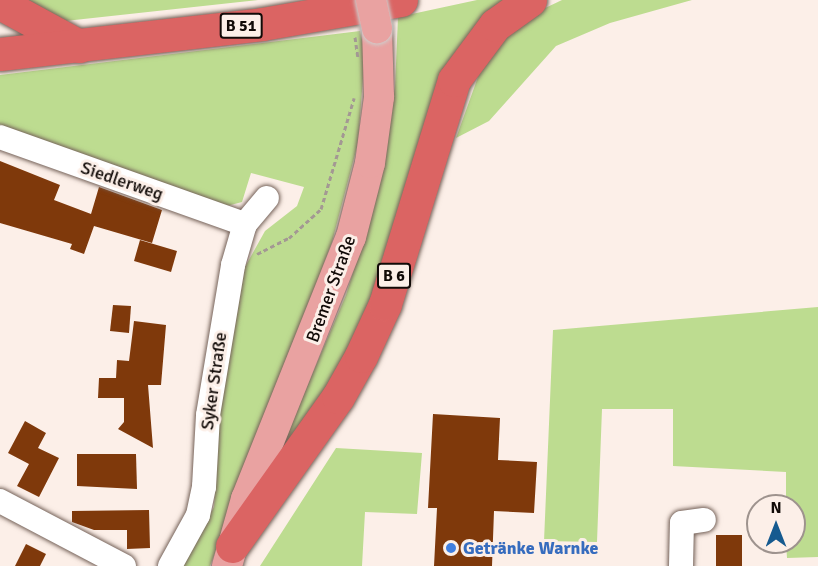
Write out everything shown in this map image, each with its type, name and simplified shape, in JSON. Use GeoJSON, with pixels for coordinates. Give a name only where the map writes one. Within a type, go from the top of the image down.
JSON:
{"type":"FeatureCollection","features":[{"type":"Feature","properties":{"kind":"highway","name":"B 51"},"geometry":{"type":"LineString","coordinates":[[0,54],[81,47],[401,0]]}},
{"type":"Feature","properties":{"kind":"highway","name":"B 6"},"geometry":{"type":"LineString","coordinates":[[229,556],[332,406],[361,356],[385,304],[454,80],[495,25],[530,0]]}},
{"type":"Feature","properties":{"kind":"highway"},"geometry":{"type":"LineString","coordinates":[[0,3],[81,47]]}},
{"type":"Feature","properties":{"kind":"main road","name":"Bremer Straße"},"geometry":{"type":"LineString","coordinates":[[229,556],[351,237],[373,141],[374,14]]}},
{"type":"Feature","properties":{"kind":"street","name":"Siedlerweg"},"geometry":{"type":"LineString","coordinates":[[0,137],[244,224]]}},
{"type":"Feature","properties":{"kind":"street","name":"Syker Straße"},"geometry":{"type":"LineString","coordinates":[[170,566],[198,515],[204,487],[208,415],[233,266],[244,224],[267,198]]}},
{"type":"Feature","properties":{"kind":"street"},"geometry":{"type":"LineString","coordinates":[[0,501],[124,566]]}},
{"type":"Feature","properties":{"kind":"street"},"geometry":{"type":"LineString","coordinates":[[681,566],[682,523],[704,520]]}},
{"type":"Feature","properties":{"kind":"path"},"geometry":{"type":"LineString","coordinates":[[358,58],[358,67]]}},
{"type":"Feature","properties":{"kind":"path"},"geometry":{"type":"LineString","coordinates":[[233,266],[289,238],[321,209],[356,87]]}},
{"type":"Feature","properties":{"kind":"green space"},"geometry":{"type":"Polygon","coordinates":[[[17,0],[258,0],[56,22],[17,0]]]}},
{"type":"Feature","properties":{"kind":"green space"},"geometry":{"type":"Polygon","coordinates":[[[477,0],[519,0],[481,29],[366,327],[265,485],[346,295],[379,189],[395,87],[398,17],[477,0]]]}},
{"type":"Feature","properties":{"kind":"green space"},"geometry":{"type":"Polygon","coordinates":[[[562,0],[692,0],[610,23],[556,46],[489,121],[456,138],[487,52],[520,20],[562,0]]]}},
{"type":"Feature","properties":{"kind":"green space"},"geometry":{"type":"Polygon","coordinates":[[[360,31],[365,52],[358,143],[332,242],[210,566],[181,566],[214,507],[220,412],[245,267],[265,231],[297,206],[304,187],[251,173],[242,202],[223,207],[0,129],[0,75],[360,31]]]}},
{"type":"Feature","properties":{"kind":"green space"},"geometry":{"type":"Polygon","coordinates":[[[818,307],[818,557],[787,558],[787,554],[806,554],[806,494],[786,494],[786,472],[673,466],[673,409],[602,409],[597,542],[544,541],[553,330],[818,307]]]}},
{"type":"Feature","properties":{"kind":"green space"},"geometry":{"type":"Polygon","coordinates":[[[336,448],[422,453],[417,514],[365,512],[362,566],[260,566],[336,448]]]}},
{"type":"Feature","properties":{"kind":"building"},"geometry":{"type":"Polygon","coordinates":[[[0,161],[60,185],[54,200],[91,214],[99,187],[162,210],[152,243],[94,226],[84,254],[70,249],[72,244],[0,223],[0,161]]]}},
{"type":"Feature","properties":{"kind":"building"},"geometry":{"type":"Polygon","coordinates":[[[140,240],[177,251],[171,272],[134,261],[140,240]]]}},
{"type":"Feature","properties":{"kind":"building"},"geometry":{"type":"Polygon","coordinates":[[[113,305],[131,306],[129,333],[110,331],[113,305]]]}},
{"type":"Feature","properties":{"kind":"building"},"geometry":{"type":"Polygon","coordinates":[[[134,321],[166,325],[161,385],[148,385],[153,448],[118,429],[124,422],[124,398],[98,398],[99,378],[116,378],[117,360],[129,361],[134,321]]]}},
{"type":"Feature","properties":{"kind":"building"},"geometry":{"type":"Polygon","coordinates":[[[433,414],[500,418],[498,460],[537,462],[534,513],[494,511],[492,566],[434,566],[437,508],[428,508],[433,414]]]}},
{"type":"Feature","properties":{"kind":"building"},"geometry":{"type":"Polygon","coordinates":[[[25,421],[46,433],[38,448],[59,458],[39,497],[17,486],[29,464],[8,453],[25,421]]]}},
{"type":"Feature","properties":{"kind":"building"},"geometry":{"type":"Polygon","coordinates":[[[77,454],[136,454],[137,489],[77,486],[77,454]]]}},
{"type":"Feature","properties":{"kind":"building"},"geometry":{"type":"Polygon","coordinates":[[[149,510],[150,548],[127,549],[127,530],[94,530],[72,522],[72,511],[149,510]]]}},
{"type":"Feature","properties":{"kind":"building"},"geometry":{"type":"Polygon","coordinates":[[[716,535],[742,535],[742,566],[716,566],[716,535]]]}},
{"type":"Feature","properties":{"kind":"building"},"geometry":{"type":"Polygon","coordinates":[[[26,544],[46,554],[40,566],[15,566],[26,544]]]}},
{"type":"Feature","properties":{"kind":"place","name":"Getränke Warnke"},"geometry":{"type":"Point","coordinates":[451,548]}}]}
